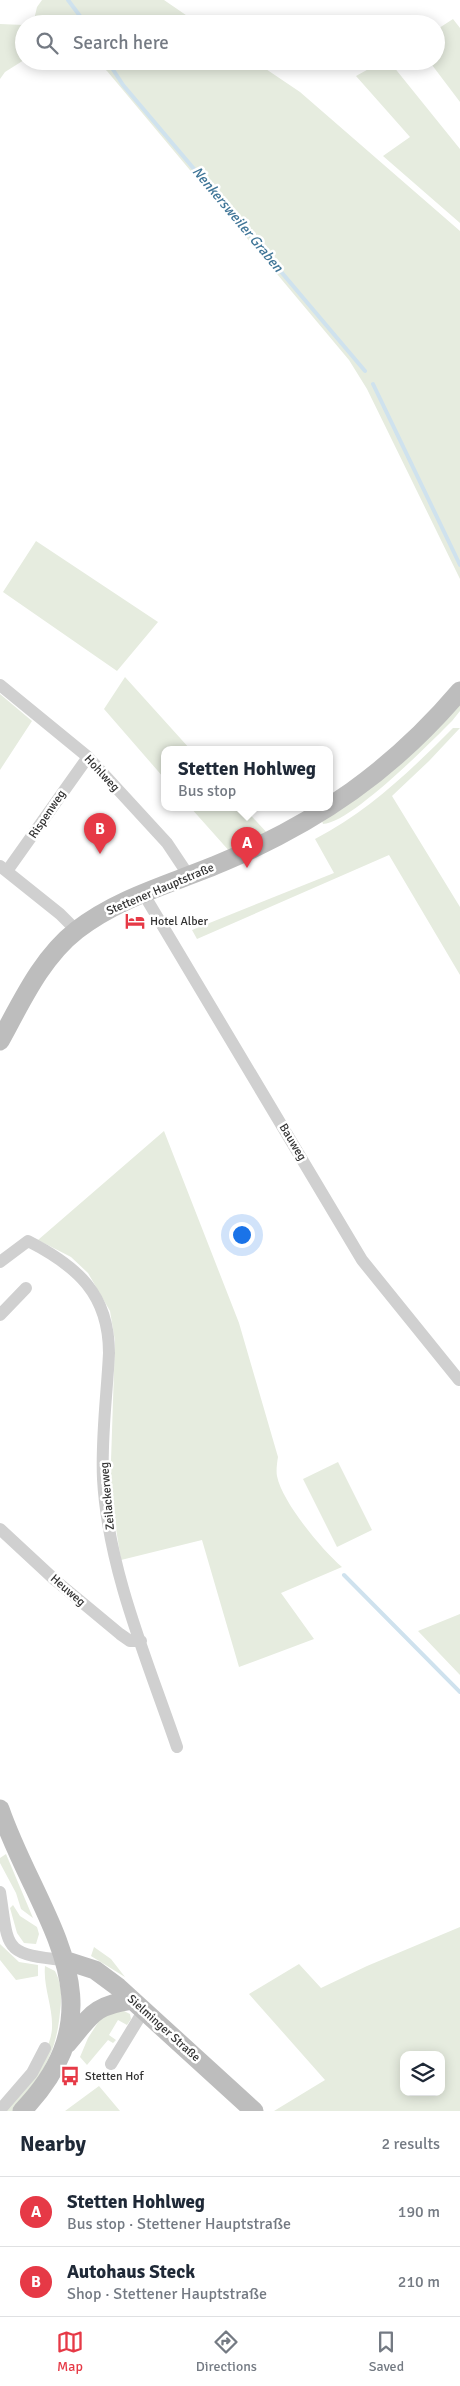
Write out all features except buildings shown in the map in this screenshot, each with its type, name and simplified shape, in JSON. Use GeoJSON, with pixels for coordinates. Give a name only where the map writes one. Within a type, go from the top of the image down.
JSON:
{"type":"FeatureCollection","features":[{"type":"Feature","properties":{"kind":"street","name":"Hohlweg"},"geometry":{"type":"LineString","coordinates":[[0,685],[88,757],[167,843],[189,876]]}},
{"type":"Feature","properties":{"kind":"street","name":"Stettener Hauptstraße"},"geometry":{"type":"LineString","coordinates":[[333,805],[374,777],[409,746],[460,691]]}},
{"type":"Feature","properties":{"kind":"street","name":"Rispenweg"},"geometry":{"type":"LineString","coordinates":[[3,869],[88,757]]}},
{"type":"Feature","properties":{"kind":"street","name":"Stettener Hauptstraße"},"geometry":{"type":"LineString","coordinates":[[0,1041],[36,977],[58,947],[76,930],[112,907],[264,845],[324,811]]}},
{"type":"Feature","properties":{"kind":"street"},"geometry":{"type":"LineString","coordinates":[[3,869],[60,914],[76,930]]}},
{"type":"Feature","properties":{"kind":"street","name":"Bauweg"},"geometry":{"type":"LineString","coordinates":[[143,894],[362,1260],[459,1380]]}},
{"type":"Feature","properties":{"kind":"street","name":"Zeilackerweg"},"geometry":{"type":"LineString","coordinates":[[0,1262],[28,1241],[63,1260],[78,1274],[91,1288],[106,1318],[109,1334],[103,1449],[106,1504],[120,1578],[178,1747]]}},
{"type":"Feature","properties":{"kind":"street"},"geometry":{"type":"LineString","coordinates":[[0,1315],[26,1288]]}},
{"type":"Feature","properties":{"kind":"street","name":"Heuweg"},"geometry":{"type":"LineString","coordinates":[[0,1529],[55,1580],[120,1634],[130,1641],[141,1641]]}},
{"type":"Feature","properties":{"kind":"street"},"geometry":{"type":"LineString","coordinates":[[0,1809],[7,1830],[52,1924],[64,1960],[72,2002],[66,2044]]}},
{"type":"Feature","properties":{"kind":"street"},"geometry":{"type":"LineString","coordinates":[[0,1892],[2,1926],[18,1952],[33,1957],[64,1960]]}},
{"type":"Feature","properties":{"kind":"street","name":"Sielminger Straße"},"geometry":{"type":"LineString","coordinates":[[64,1960],[95,1970],[138,2005],[254,2111]]}},
{"type":"Feature","properties":{"kind":"street"},"geometry":{"type":"LineString","coordinates":[[22,2111],[36,2097],[66,2044],[95,2010],[111,2003],[138,2005],[111,2064]]}},
{"type":"Feature","properties":{"kind":"street"},"geometry":{"type":"LineString","coordinates":[[0,2110],[32,2072],[45,2048]]}},
{"type":"Feature","properties":{"kind":"shaded area"},"geometry":{"type":"Polygon","coordinates":[[[42,0],[164,0],[186,15],[35,15],[37,7],[42,0]]]}},
{"type":"Feature","properties":{"kind":"shaded area"},"geometry":{"type":"Polygon","coordinates":[[[453,19],[460,28],[460,102],[436,70],[445,70],[445,24],[453,19]]]}},
{"type":"Feature","properties":{"kind":"shaded area"},"geometry":{"type":"Polygon","coordinates":[[[0,24],[15,25],[15,66],[5,72],[0,79],[0,24]]]}},
{"type":"Feature","properties":{"kind":"shaded area"},"geometry":{"type":"Polygon","coordinates":[[[267,70],[300,92],[460,231],[460,579],[367,389],[349,360],[107,71],[267,70]]]}},
{"type":"Feature","properties":{"kind":"shaded area"},"geometry":{"type":"Polygon","coordinates":[[[367,70],[396,70],[460,149],[460,223],[383,156],[410,137],[356,76],[367,70]]]}},
{"type":"Feature","properties":{"kind":"shaded area"},"geometry":{"type":"Polygon","coordinates":[[[36,541],[158,622],[117,671],[3,592],[36,541]]]}},
{"type":"Feature","properties":{"kind":"shaded area"},"geometry":{"type":"Polygon","coordinates":[[[125,677],[187,746],[161,746],[161,775],[104,709],[125,677]]]}},
{"type":"Feature","properties":{"kind":"shaded area"},"geometry":{"type":"Polygon","coordinates":[[[0,694],[32,721],[0,770],[0,694]]]}},
{"type":"Feature","properties":{"kind":"shaded area"},"geometry":{"type":"Polygon","coordinates":[[[460,703],[460,711],[452,721],[390,780],[352,811],[336,820],[323,824],[322,821],[460,703]]]}},
{"type":"Feature","properties":{"kind":"shaded area"},"geometry":{"type":"Polygon","coordinates":[[[453,728],[460,728],[392,796],[460,907],[460,975],[389,855],[197,939],[192,930],[334,873],[315,839],[335,828],[371,803],[405,774],[453,728]]]}},
{"type":"Feature","properties":{"kind":"shaded area"},"geometry":{"type":"Polygon","coordinates":[[[194,811],[247,811],[270,836],[231,853],[194,811]]]}},
{"type":"Feature","properties":{"kind":"shaded area"},"geometry":{"type":"Polygon","coordinates":[[[164,1131],[239,1323],[278,1457],[277,1474],[280,1487],[294,1512],[304,1525],[342,1567],[281,1593],[314,1639],[239,1667],[202,1540],[121,1560],[110,1491],[115,1341],[110,1311],[88,1273],[71,1257],[38,1240],[164,1131]]]}},
{"type":"Feature","properties":{"kind":"shaded area"},"geometry":{"type":"Polygon","coordinates":[[[338,1462],[372,1530],[337,1547],[303,1479],[338,1462]]]}},
{"type":"Feature","properties":{"kind":"shaded area"},"geometry":{"type":"Polygon","coordinates":[[[460,1614],[460,1675],[418,1631],[460,1614]]]}},
{"type":"Feature","properties":{"kind":"shaded area"},"geometry":{"type":"Polygon","coordinates":[[[6,1854],[33,1918],[21,1909],[16,1893],[0,1863],[0,1858],[6,1854]]]}},
{"type":"Feature","properties":{"kind":"shaded area"},"geometry":{"type":"Polygon","coordinates":[[[13,1905],[20,1916],[37,1927],[39,1934],[36,1944],[24,1943],[17,1933],[10,1908],[13,1905]]]}},
{"type":"Feature","properties":{"kind":"shaded area"},"geometry":{"type":"Polygon","coordinates":[[[460,1927],[460,2111],[274,2111],[325,2080],[249,1994],[299,1964],[321,1988],[367,1966],[460,1927]]]}},
{"type":"Feature","properties":{"kind":"shaded area"},"geometry":{"type":"Polygon","coordinates":[[[0,1944],[19,1962],[38,1965],[38,1976],[16,1980],[0,1960],[0,1944]]]}},
{"type":"Feature","properties":{"kind":"shaded area"},"geometry":{"type":"Polygon","coordinates":[[[94,1947],[111,1959],[125,1977],[91,1956],[94,1947]]]}},
{"type":"Feature","properties":{"kind":"shaded area"},"geometry":{"type":"Polygon","coordinates":[[[45,1966],[55,1971],[61,1991],[61,2007],[55,2041],[51,2054],[39,2076],[15,2111],[3,2111],[33,2071],[50,2038],[52,2020],[45,1982],[45,1966]]]}},
{"type":"Feature","properties":{"kind":"shaded area"},"geometry":{"type":"Polygon","coordinates":[[[122,2010],[130,2014],[131,2019],[127,2025],[118,2020],[109,2035],[116,2040],[113,2043],[108,2040],[87,2065],[80,2057],[88,2038],[101,2018],[122,2010]]]}},
{"type":"Feature","properties":{"kind":"shaded area"},"geometry":{"type":"Polygon","coordinates":[[[99,2086],[120,2111],[65,2111],[99,2086]]]}},
{"type":"Feature","properties":{"kind":"waterway","name":"Nenkersweiler Graben"},"geometry":{"type":"LineString","coordinates":[[68,0],[79,15]]}},
{"type":"Feature","properties":{"kind":"waterway","name":"Nenkersweiler Graben"},"geometry":{"type":"LineString","coordinates":[[113,70],[123,85],[365,371]]}},
{"type":"Feature","properties":{"kind":"waterway","name":"Nenkersweiler Graben"},"geometry":{"type":"LineString","coordinates":[[373,384],[460,565]]}},
{"type":"Feature","properties":{"kind":"waterway"},"geometry":{"type":"LineString","coordinates":[[344,1575],[460,1692]]}},
{"type":"Feature","properties":{"kind":"place","name":"Autohaus Steck"},"geometry":{"type":"Point","coordinates":[100,854]}},
{"type":"Feature","properties":{"kind":"place","name":"Stetten Hohlweg"},"geometry":{"type":"Point","coordinates":[247,868]}},
{"type":"Feature","properties":{"kind":"place","name":"Hotel Alber"},"geometry":{"type":"Point","coordinates":[135,921]}},
{"type":"Feature","properties":{"kind":"place","name":"Stetten Hof"},"geometry":{"type":"Point","coordinates":[70,2076]}}]}
